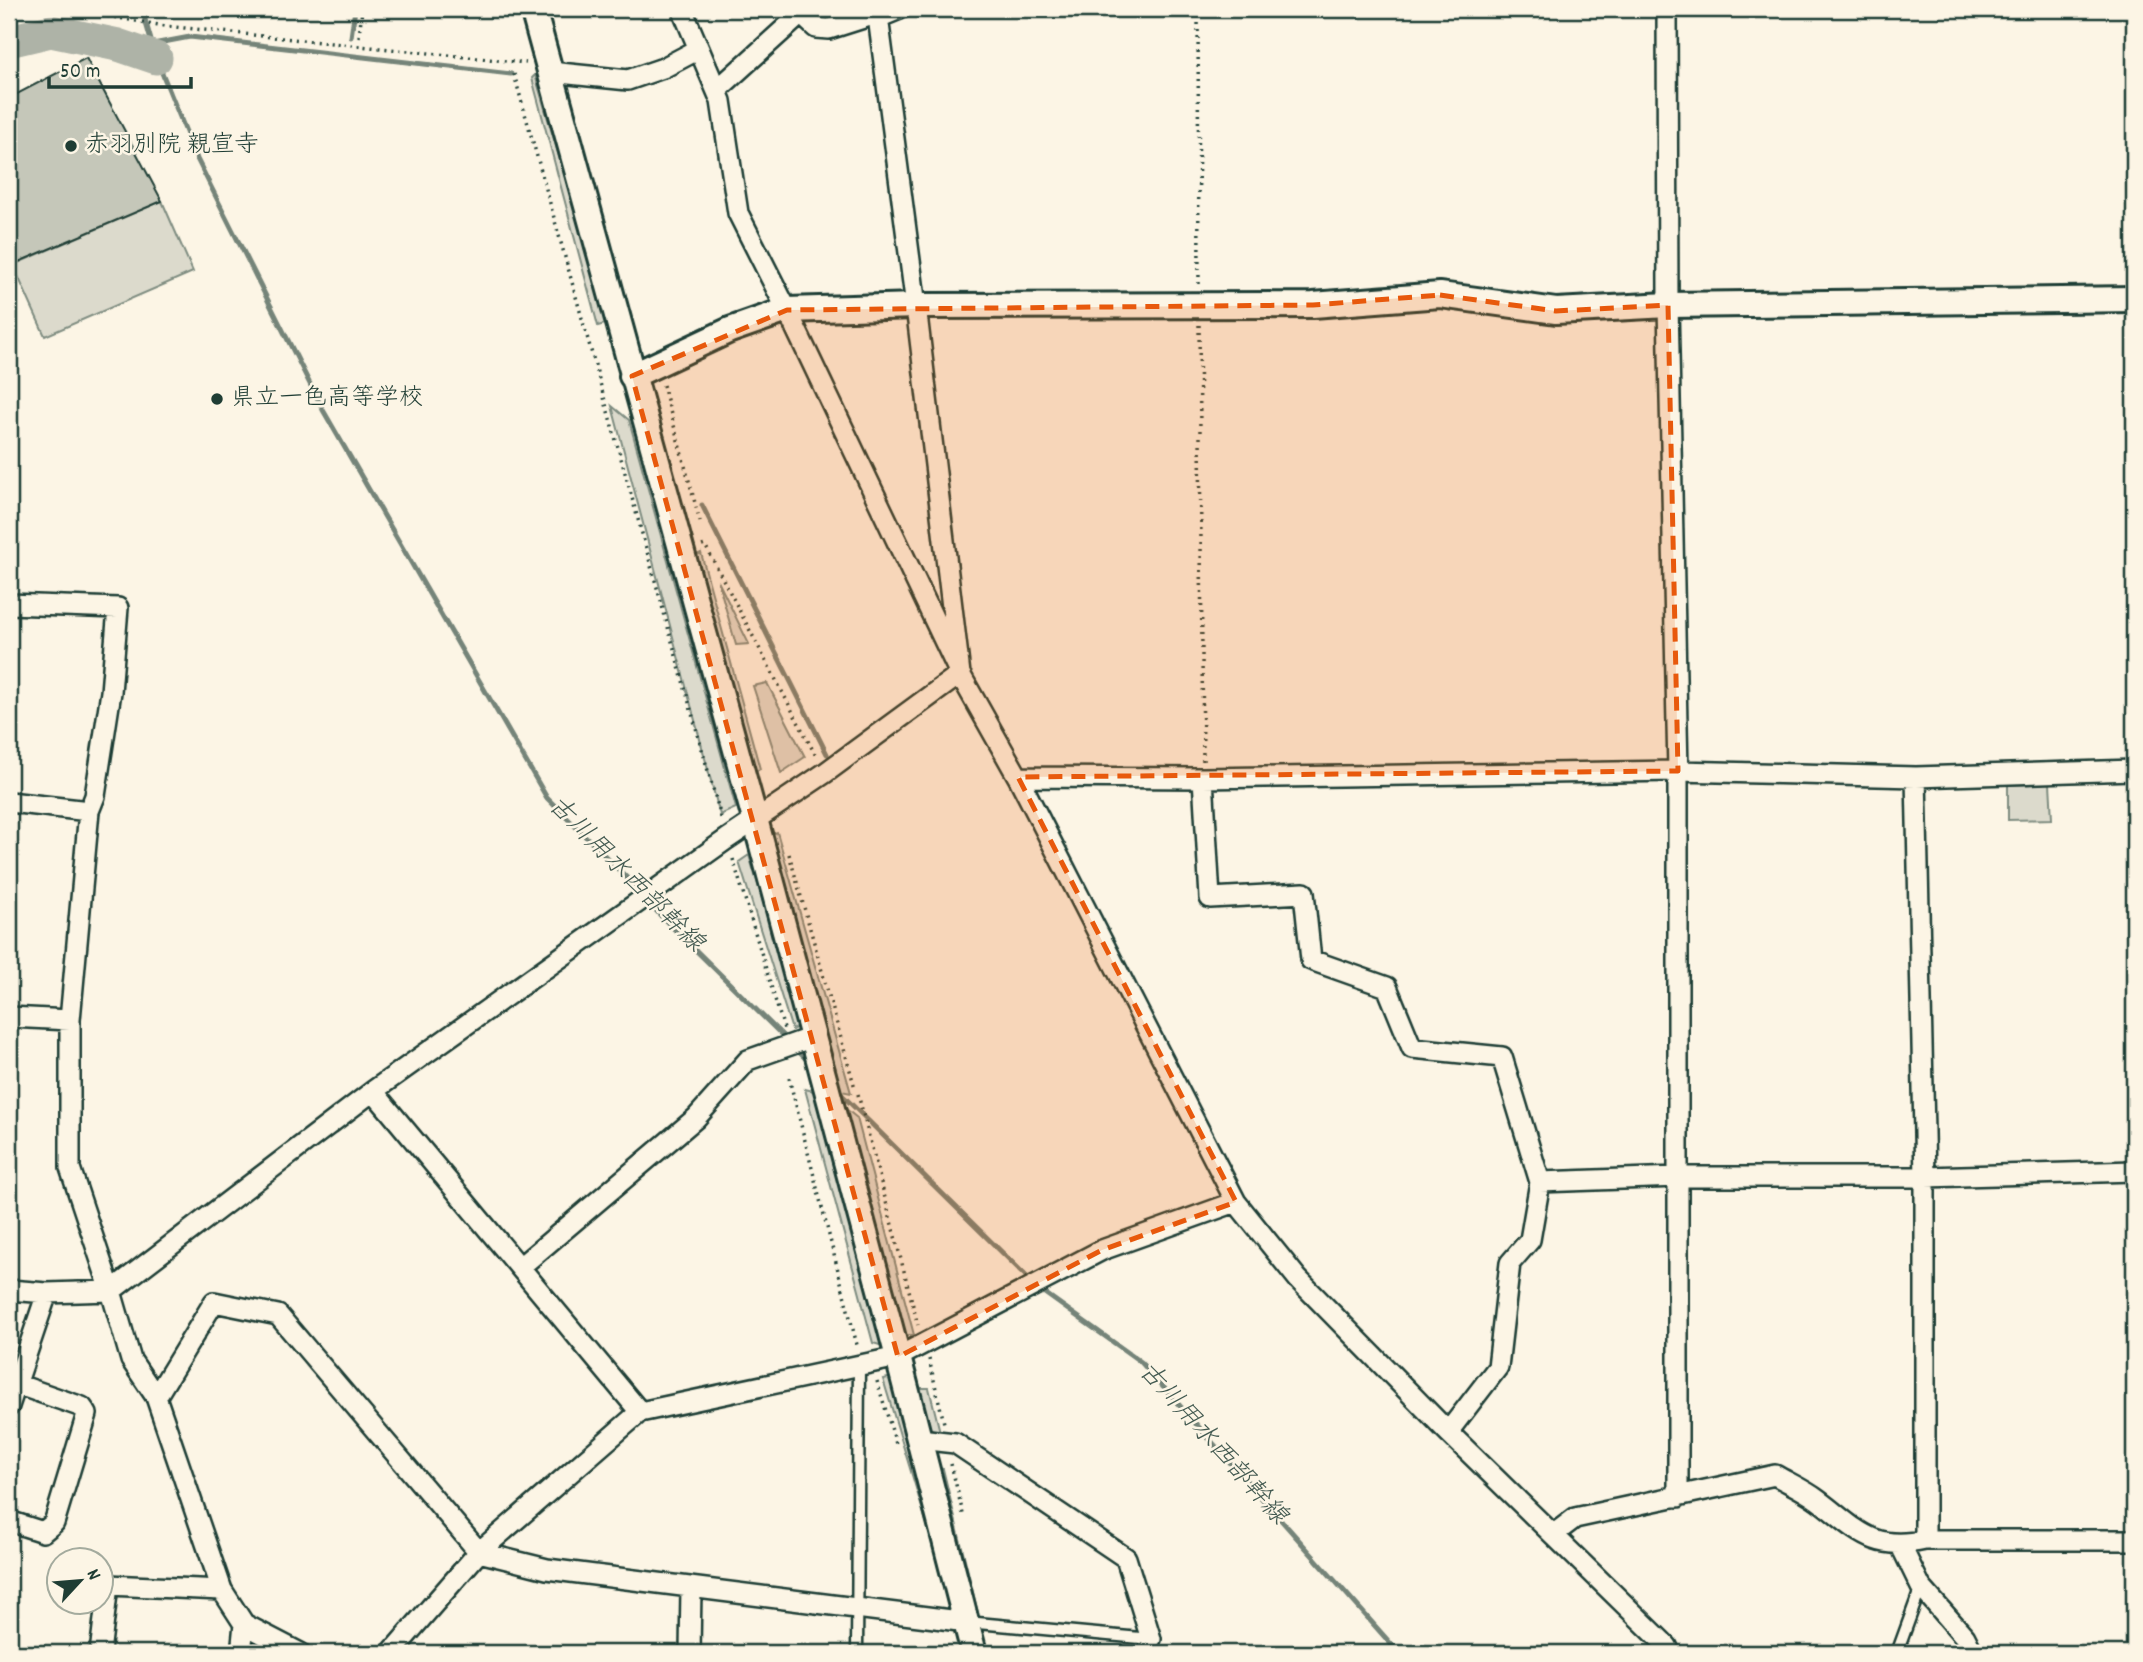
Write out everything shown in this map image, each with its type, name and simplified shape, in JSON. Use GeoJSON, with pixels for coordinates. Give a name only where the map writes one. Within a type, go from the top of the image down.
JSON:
{"type":"FeatureCollection","features":[{"type":"Feature","properties":{"kind":"street"},"geometry":{"type":"LineString","coordinates":[[533,9],[755,819],[974,1653]]}},
{"type":"Feature","properties":{"kind":"street"},"geometry":{"type":"LineString","coordinates":[[682,9],[722,101],[738,213],[788,310],[960,674],[1018,778],[1236,1202],[1298,1279],[1448,1432],[1667,1646],[1670,1653]]}},
{"type":"Feature","properties":{"kind":"street"},"geometry":{"type":"LineString","coordinates":[[717,90],[801,14],[816,29],[828,29],[877,13],[900,9]]}},
{"type":"Feature","properties":{"kind":"street"},"geometry":{"type":"LineString","coordinates":[[1667,9],[1668,305],[1678,771],[1678,1497]]}},
{"type":"Feature","properties":{"kind":"street"},"geometry":{"type":"LineString","coordinates":[[877,13],[916,306],[960,674]]}},
{"type":"Feature","properties":{"kind":"street"},"geometry":{"type":"LineString","coordinates":[[550,72],[628,80],[663,68],[699,49]]}},
{"type":"Feature","properties":{"kind":"street"},"geometry":{"type":"LineString","coordinates":[[632,376],[730,330],[788,310],[916,306],[1313,305],[1440,295],[1556,311],[1668,305],[2134,299]]}},
{"type":"Feature","properties":{"kind":"street"},"geometry":{"type":"LineString","coordinates":[[9,604],[118,608],[111,691],[95,796],[89,811],[70,1020],[70,1168],[131,1360],[156,1397],[222,1590],[243,1624],[300,1653]]}},
{"type":"Feature","properties":{"kind":"street"},"geometry":{"type":"LineString","coordinates":[[9,1290],[47,1293],[111,1291],[373,1091],[755,819],[825,773],[960,674]]}},
{"type":"Feature","properties":{"kind":"street"},"geometry":{"type":"LineString","coordinates":[[1018,778],[1678,771],[1916,777],[2134,770]]}},
{"type":"Feature","properties":{"kind":"street"},"geometry":{"type":"LineString","coordinates":[[1916,777],[1925,1177],[1925,1540]]}},
{"type":"Feature","properties":{"kind":"street"},"geometry":{"type":"LineString","coordinates":[[1203,778],[1210,898],[1304,894],[1311,960],[1387,987],[1412,1048],[1502,1057],[1540,1182],[1530,1240],[1510,1263],[1498,1367],[1448,1432]]}},
{"type":"Feature","properties":{"kind":"street"},"geometry":{"type":"LineString","coordinates":[[9,802],[89,811]]}},
{"type":"Feature","properties":{"kind":"street"},"geometry":{"type":"LineString","coordinates":[[9,1017],[70,1020]]}},
{"type":"Feature","properties":{"kind":"street"},"geometry":{"type":"LineString","coordinates":[[520,1267],[696,1118],[748,1060],[813,1037]]}},
{"type":"Feature","properties":{"kind":"street"},"geometry":{"type":"LineString","coordinates":[[373,1091],[640,1412]]}},
{"type":"Feature","properties":{"kind":"street"},"geometry":{"type":"LineString","coordinates":[[1540,1182],[1678,1177],[1925,1177],[2134,1171]]}},
{"type":"Feature","properties":{"kind":"street"},"geometry":{"type":"LineString","coordinates":[[391,1653],[479,1552],[640,1412],[898,1357],[1102,1250],[1236,1202]]}},
{"type":"Feature","properties":{"kind":"street"},"geometry":{"type":"LineString","coordinates":[[9,1406],[47,1293]]}},
{"type":"Feature","properties":{"kind":"street"},"geometry":{"type":"LineString","coordinates":[[156,1397],[214,1302],[278,1315],[479,1552],[547,1569],[967,1622]]}},
{"type":"Feature","properties":{"kind":"street"},"geometry":{"type":"LineString","coordinates":[[9,1521],[43,1532],[54,1523],[87,1414],[82,1407],[16,1384]]}},
{"type":"Feature","properties":{"kind":"street"},"geometry":{"type":"LineString","coordinates":[[919,1439],[954,1443],[1126,1558],[1151,1639]]}},
{"type":"Feature","properties":{"kind":"street"},"geometry":{"type":"LineString","coordinates":[[1554,1534],[1575,1518],[1775,1475],[1816,1498],[1844,1522],[1872,1539],[1901,1546],[1925,1540],[2134,1540]]}},
{"type":"Feature","properties":{"kind":"street"},"geometry":{"type":"LineString","coordinates":[[1901,1546],[1921,1587],[1965,1637],[1973,1653]]}},
{"type":"Feature","properties":{"kind":"street"},"geometry":{"type":"LineString","coordinates":[[100,1653],[108,1585],[222,1590]]}},
{"type":"Feature","properties":{"kind":"street"},"geometry":{"type":"LineString","coordinates":[[690,1653],[691,1588]]}},
{"type":"Feature","properties":{"kind":"street"},"geometry":{"type":"LineString","coordinates":[[241,1653],[243,1624]]}},
{"type":"Feature","properties":{"kind":"lane"},"geometry":{"type":"LineString","coordinates":[[857,1653],[859,1365]]}},
{"type":"Feature","properties":{"kind":"lane"},"geometry":{"type":"LineString","coordinates":[[1897,1653],[1921,1587]]}},
{"type":"Feature","properties":{"kind":"lane"},"geometry":{"type":"LineString","coordinates":[[967,1622],[1151,1639]]}},
{"type":"Feature","properties":{"kind":"path"},"geometry":{"type":"LineString","coordinates":[[9,12],[19,9]]}},
{"type":"Feature","properties":{"kind":"path"},"geometry":{"type":"LineString","coordinates":[[66,9],[165,26],[526,63]]}},
{"type":"Feature","properties":{"kind":"path"},"geometry":{"type":"LineString","coordinates":[[359,37],[362,9]]}},
{"type":"Feature","properties":{"kind":"path"},"geometry":{"type":"LineString","coordinates":[[1198,9],[1203,778]]}},
{"type":"Feature","properties":{"kind":"path"},"geometry":{"type":"LineString","coordinates":[[514,74],[727,839],[784,1031]]}},
{"type":"Feature","properties":{"kind":"path"},"geometry":{"type":"LineString","coordinates":[[660,376],[701,525]]}},
{"type":"Feature","properties":{"kind":"path"},"geometry":{"type":"LineString","coordinates":[[682,550],[705,545],[825,773]]}},
{"type":"Feature","properties":{"kind":"path"},"geometry":{"type":"LineString","coordinates":[[789,854],[855,1088]]}},
{"type":"Feature","properties":{"kind":"path"},"geometry":{"type":"LineString","coordinates":[[789,1078],[857,1345]]}},
{"type":"Feature","properties":{"kind":"path"},"geometry":{"type":"LineString","coordinates":[[858,1094],[921,1337]]}},
{"type":"Feature","properties":{"kind":"path"},"geometry":{"type":"LineString","coordinates":[[928,1355],[946,1432]]}},
{"type":"Feature","properties":{"kind":"highlighted area"},"geometry":{"type":"Polygon","coordinates":[[[1440,295],[1556,311],[1668,305],[1678,771],[1018,777],[1236,1202],[1102,1250],[898,1357],[632,376],[787,310],[1313,305],[1440,295]]]}},
{"type":"Feature","properties":{"kind":"shaded area"},"geometry":{"type":"Polygon","coordinates":[[[535,75],[608,323],[598,326],[532,78],[535,75]]]}},
{"type":"Feature","properties":{"kind":"shaded area"},"geometry":{"type":"Polygon","coordinates":[[[162,201],[193,272],[45,336],[13,265],[162,201]]]}},
{"type":"Feature","properties":{"kind":"shaded area"},"geometry":{"type":"Polygon","coordinates":[[[612,406],[629,420],[736,808],[720,815],[612,406]]]}},
{"type":"Feature","properties":{"kind":"shaded area"},"geometry":{"type":"Polygon","coordinates":[[[701,553],[760,769],[748,775],[693,557],[701,553]]]}},
{"type":"Feature","properties":{"kind":"shaded area"},"geometry":{"type":"Polygon","coordinates":[[[718,581],[749,644],[736,645],[718,581]]]}},
{"type":"Feature","properties":{"kind":"shaded area"},"geometry":{"type":"Polygon","coordinates":[[[767,683],[805,757],[781,773],[753,686],[767,683]]]}},
{"type":"Feature","properties":{"kind":"shaded area"},"geometry":{"type":"Polygon","coordinates":[[[2050,783],[2052,819],[2008,820],[2008,785],[2050,783]]]}},
{"type":"Feature","properties":{"kind":"shaded area"},"geometry":{"type":"Polygon","coordinates":[[[777,832],[851,1093],[841,1091],[769,835],[777,832]]]}},
{"type":"Feature","properties":{"kind":"shaded area"},"geometry":{"type":"Polygon","coordinates":[[[749,855],[800,1025],[792,1030],[739,862],[749,855]]]}},
{"type":"Feature","properties":{"kind":"shaded area"},"geometry":{"type":"Polygon","coordinates":[[[805,1089],[818,1092],[883,1346],[873,1343],[805,1089]]]}},
{"type":"Feature","properties":{"kind":"shaded area"},"geometry":{"type":"Polygon","coordinates":[[[840,1104],[857,1118],[914,1335],[905,1335],[840,1104]]]}},
{"type":"Feature","properties":{"kind":"shaded area"},"geometry":{"type":"Polygon","coordinates":[[[894,1377],[951,1604],[883,1379],[894,1377]]]}},
{"type":"Feature","properties":{"kind":"shaded area"},"geometry":{"type":"Polygon","coordinates":[[[918,1388],[929,1388],[940,1432],[928,1428],[918,1388]]]}},
{"type":"Feature","properties":{"kind":"shaded area"},"geometry":{"type":"Polygon","coordinates":[[[935,1468],[943,1469],[978,1613],[972,1614],[935,1468]]]}},
{"type":"Feature","properties":{"kind":"building","name":"赤羽別院 親宣寺"},"geometry":{"type":"Polygon","coordinates":[[[86,58],[162,201],[9,266],[9,98],[86,58]]]}},
{"type":"Feature","properties":{"kind":"waterway","name":"古川用水西部幹線"},"geometry":{"type":"LineString","coordinates":[[142,9],[156,58],[197,159],[323,410],[547,798],[662,917],[788,1041]]}},
{"type":"Feature","properties":{"kind":"waterway"},"geometry":{"type":"LineString","coordinates":[[351,37],[355,9]]}},
{"type":"Feature","properties":{"kind":"waterway","name":"古川用水西部幹線"},"geometry":{"type":"LineString","coordinates":[[9,41],[51,31],[118,45],[156,58]]}},
{"type":"Feature","properties":{"kind":"waterway"},"geometry":{"type":"LineString","coordinates":[[153,44],[190,37],[511,74]]}},
{"type":"Feature","properties":{"kind":"waterway"},"geometry":{"type":"LineString","coordinates":[[702,505],[827,754]]}},
{"type":"Feature","properties":{"kind":"waterway","name":"古川用水西部幹線"},"geometry":{"type":"LineString","coordinates":[[795,1048],[810,1063]]}},
{"type":"Feature","properties":{"kind":"waterway","name":"古川用水西部幹線"},"geometry":{"type":"LineString","coordinates":[[837,1090],[1032,1282]]}},
{"type":"Feature","properties":{"kind":"waterway","name":"古川用水西部幹線"},"geometry":{"type":"LineString","coordinates":[[1039,1289],[1141,1362],[1399,1653]]}},
{"type":"Feature","properties":{"kind":"place","name":"赤羽別院 親宣寺"},"geometry":{"type":"Point","coordinates":[71,146]}},
{"type":"Feature","properties":{"kind":"place","name":"県立一色高等学校"},"geometry":{"type":"Point","coordinates":[217,399]}}]}
